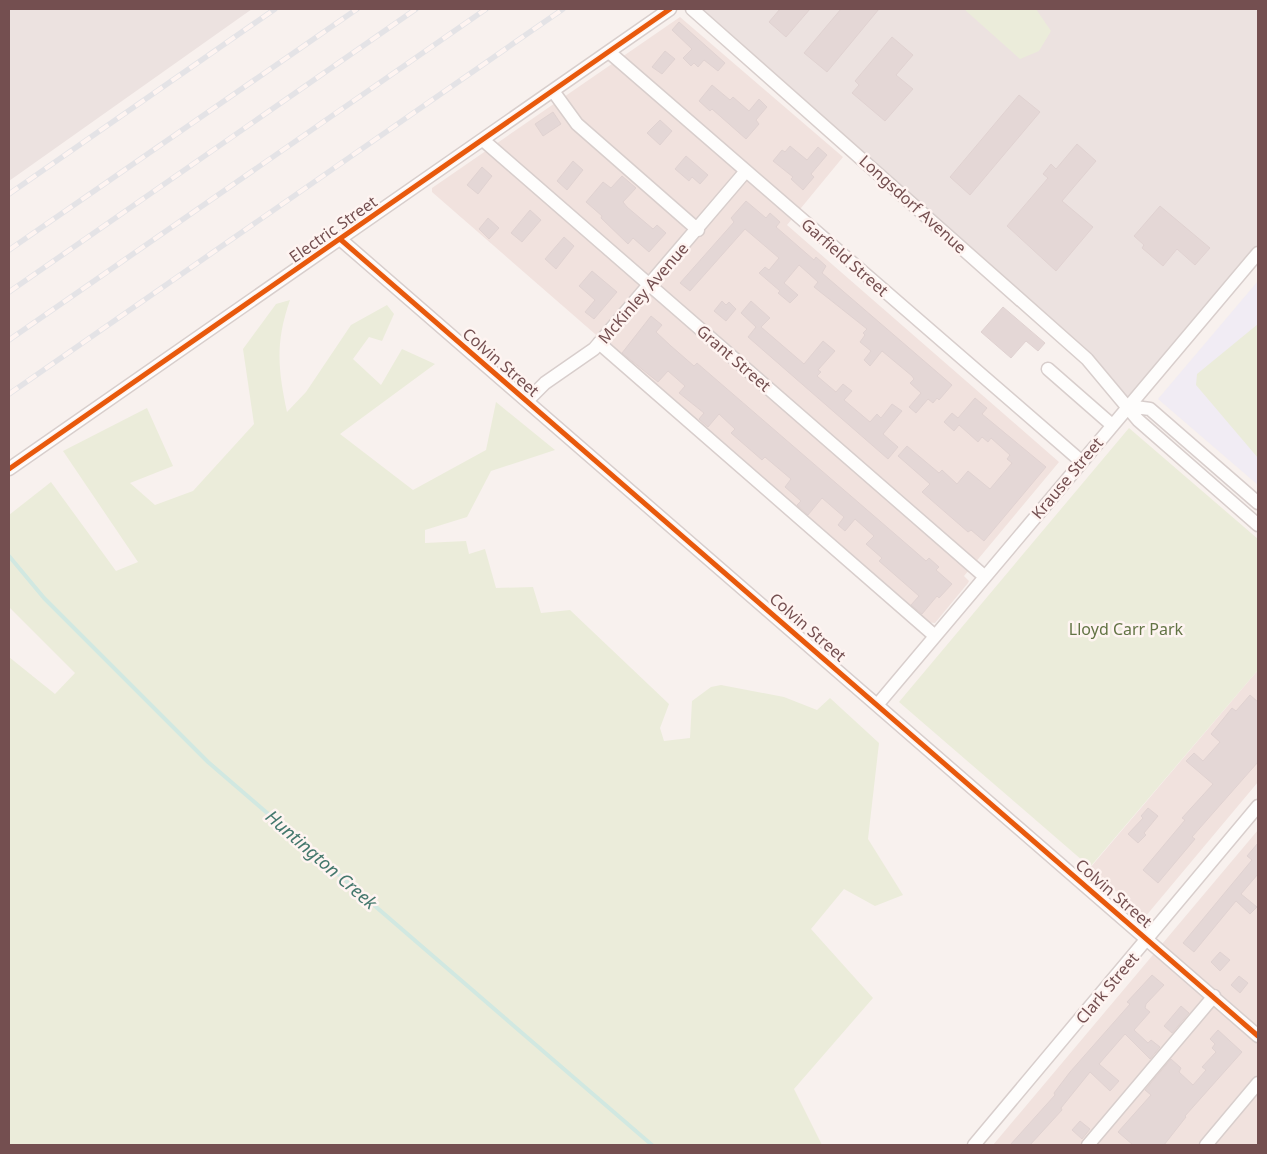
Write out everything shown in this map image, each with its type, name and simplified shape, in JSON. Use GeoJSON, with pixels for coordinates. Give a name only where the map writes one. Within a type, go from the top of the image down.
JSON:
{"type":"FeatureCollection","features":[{"type":"Feature","properties":{"kind":"street","name":"Electric Street"},"geometry":{"type":"LineString","coordinates":[[9,469],[670,9]]}},
{"type":"Feature","properties":{"kind":"street","name":"Longsdorf Avenue"},"geometry":{"type":"LineString","coordinates":[[692,9],[1088,359],[1138,420],[1258,525]]}},
{"type":"Feature","properties":{"kind":"street","name":"Garfield Street"},"geometry":{"type":"LineString","coordinates":[[609,52],[1082,462]]}},
{"type":"Feature","properties":{"kind":"street"},"geometry":{"type":"LineString","coordinates":[[553,91],[577,124],[698,230]]}},
{"type":"Feature","properties":{"kind":"street","name":"Grant Street"},"geometry":{"type":"LineString","coordinates":[[483,140],[984,576]]}},
{"type":"Feature","properties":{"kind":"street","name":"McKinley Avenue"},"geometry":{"type":"LineString","coordinates":[[527,401],[545,383],[585,356],[599,343],[698,230],[746,171]]}},
{"type":"Feature","properties":{"kind":"street","name":"Colvin Street"},"geometry":{"type":"LineString","coordinates":[[340,239],[1148,938],[1258,1036]]}},
{"type":"Feature","properties":{"kind":"street","name":"Krause Street"},"geometry":{"type":"LineString","coordinates":[[878,704],[1258,253]]}},
{"type":"Feature","properties":{"kind":"street"},"geometry":{"type":"LineString","coordinates":[[599,343],[935,636]]}},
{"type":"Feature","properties":{"kind":"street"},"geometry":{"type":"LineString","coordinates":[[1048,369],[1112,425]]}},
{"type":"Feature","properties":{"kind":"street"},"geometry":{"type":"LineString","coordinates":[[1128,406],[1150,409],[1258,503],[1248,516]]}},
{"type":"Feature","properties":{"kind":"street","name":"Clark Street"},"geometry":{"type":"LineString","coordinates":[[974,1145],[1258,806]]}},
{"type":"Feature","properties":{"kind":"street"},"geometry":{"type":"LineString","coordinates":[[1088,1145],[1214,996]]}},
{"type":"Feature","properties":{"kind":"street"},"geometry":{"type":"LineString","coordinates":[[1206,1145],[1258,1082]]}},
{"type":"Feature","properties":{"kind":"shaded area"},"geometry":{"type":"Polygon","coordinates":[[[9,9],[252,9],[9,181],[9,9]]]}},
{"type":"Feature","properties":{"kind":"shaded area"},"geometry":{"type":"Polygon","coordinates":[[[692,9],[1258,9],[1258,253],[1128,406],[1087,359],[692,9]]]}},
{"type":"Feature","properties":{"kind":"shaded area"},"geometry":{"type":"Polygon","coordinates":[[[680,17],[843,157],[787,225],[1059,462],[964,576],[969,581],[968,583],[935,623],[926,622],[432,192],[432,188],[680,17]]]}},
{"type":"Feature","properties":{"kind":"shaded area"},"geometry":{"type":"Polygon","coordinates":[[[1258,281],[1258,485],[1158,399],[1258,281]]]}},
{"type":"Feature","properties":{"kind":"shaded area"},"geometry":{"type":"Polygon","coordinates":[[[1258,670],[1258,782],[1145,917],[1090,868],[1258,670]]]}},
{"type":"Feature","properties":{"kind":"shaded area"},"geometry":{"type":"Polygon","coordinates":[[[1258,830],[1258,1145],[993,1145],[1258,830]]]}},
{"type":"Feature","properties":{"kind":"green space"},"geometry":{"type":"Polygon","coordinates":[[[964,9],[1036,9],[1051,31],[1039,51],[1020,59],[964,9]]]}},
{"type":"Feature","properties":{"kind":"green space"},"geometry":{"type":"Polygon","coordinates":[[[290,300],[280,343],[280,369],[287,412],[306,392],[351,325],[387,305],[394,314],[382,341],[369,337],[353,359],[381,385],[402,349],[435,364],[340,434],[413,490],[486,450],[496,402],[555,450],[491,471],[467,517],[425,530],[425,543],[466,541],[469,554],[485,549],[496,588],[533,587],[541,613],[570,610],[669,704],[660,728],[664,741],[690,738],[692,701],[711,687],[721,685],[784,697],[817,710],[830,698],[879,743],[868,839],[903,895],[875,906],[844,889],[811,929],[873,998],[794,1089],[822,1145],[9,1145],[9,657],[55,694],[75,673],[9,607],[9,515],[51,482],[116,571],[138,562],[63,451],[147,408],[173,466],[130,483],[155,505],[193,491],[254,424],[243,349],[276,304],[290,300]]]}},
{"type":"Feature","properties":{"kind":"green space"},"geometry":{"type":"Polygon","coordinates":[[[1258,324],[1258,458],[1196,385],[1197,374],[1258,324]]]}},
{"type":"Feature","properties":{"kind":"green space","name":"Lloyd Carr Park"},"geometry":{"type":"Polygon","coordinates":[[[1129,428],[1258,539],[1258,670],[1090,867],[899,702],[1129,428]]]}},
{"type":"Feature","properties":{"kind":"building"},"geometry":{"type":"Polygon","coordinates":[[[780,9],[810,9],[786,37],[769,22],[780,9]]]}},
{"type":"Feature","properties":{"kind":"building"},"geometry":{"type":"Polygon","coordinates":[[[841,9],[879,9],[827,72],[804,53],[841,9]]]}},
{"type":"Feature","properties":{"kind":"building"},"geometry":{"type":"Polygon","coordinates":[[[679,22],[725,63],[718,71],[704,60],[698,67],[694,63],[691,66],[683,58],[692,49],[672,30],[679,22]]]}},
{"type":"Feature","properties":{"kind":"building"},"geometry":{"type":"Polygon","coordinates":[[[892,37],[913,55],[896,75],[913,89],[885,121],[852,93],[859,85],[855,81],[892,37]]]}},
{"type":"Feature","properties":{"kind":"building"},"geometry":{"type":"Polygon","coordinates":[[[665,51],[675,59],[662,74],[652,67],[665,51]]]}},
{"type":"Feature","properties":{"kind":"building"},"geometry":{"type":"Polygon","coordinates":[[[712,85],[730,100],[733,97],[749,111],[759,99],[767,107],[756,120],[759,124],[746,139],[712,109],[710,111],[699,101],[712,85]]]}},
{"type":"Feature","properties":{"kind":"building"},"geometry":{"type":"Polygon","coordinates":[[[1019,95],[1040,112],[970,195],[950,177],[1019,95]]]}},
{"type":"Feature","properties":{"kind":"building"},"geometry":{"type":"Polygon","coordinates":[[[553,112],[561,124],[543,136],[535,124],[553,112]]]}},
{"type":"Feature","properties":{"kind":"building"},"geometry":{"type":"Polygon","coordinates":[[[660,120],[672,131],[660,145],[647,133],[660,120]]]}},
{"type":"Feature","properties":{"kind":"building"},"geometry":{"type":"Polygon","coordinates":[[[1077,144],[1096,161],[1062,201],[1093,227],[1056,271],[1007,226],[1048,178],[1043,174],[1051,164],[1056,169],[1077,144]]]}},
{"type":"Feature","properties":{"kind":"building"},"geometry":{"type":"Polygon","coordinates":[[[790,146],[807,160],[818,147],[827,155],[811,174],[814,177],[803,190],[791,179],[793,177],[773,161],[782,150],[785,152],[790,146]]]}},
{"type":"Feature","properties":{"kind":"building"},"geometry":{"type":"Polygon","coordinates":[[[686,156],[708,175],[700,184],[692,177],[689,181],[675,169],[686,156]]]}},
{"type":"Feature","properties":{"kind":"building"},"geometry":{"type":"Polygon","coordinates":[[[573,161],[583,170],[567,190],[557,181],[573,161]]]}},
{"type":"Feature","properties":{"kind":"building"},"geometry":{"type":"Polygon","coordinates":[[[482,167],[492,176],[478,194],[467,185],[482,167]]]}},
{"type":"Feature","properties":{"kind":"building"},"geometry":{"type":"Polygon","coordinates":[[[622,176],[636,188],[623,202],[653,229],[657,225],[666,233],[649,252],[633,238],[628,244],[586,202],[603,182],[611,188],[622,176]]]}},
{"type":"Feature","properties":{"kind":"building"},"geometry":{"type":"Polygon","coordinates":[[[746,201],[766,218],[770,213],[780,222],[776,227],[814,260],[816,257],[826,266],[822,273],[952,385],[939,400],[937,398],[933,403],[928,399],[916,413],[909,407],[921,393],[910,383],[914,379],[912,376],[882,351],[870,366],[864,360],[871,351],[860,342],[865,335],[863,333],[867,329],[814,287],[818,282],[799,265],[784,283],[798,295],[790,303],[778,293],[780,291],[759,273],[765,267],[769,270],[779,258],[745,229],[690,291],[680,283],[734,222],[731,218],[746,201]]]}},
{"type":"Feature","properties":{"kind":"building"},"geometry":{"type":"Polygon","coordinates":[[[1160,206],[1210,248],[1195,265],[1177,249],[1163,266],[1142,248],[1144,245],[1134,236],[1160,206]]]}},
{"type":"Feature","properties":{"kind":"building"},"geometry":{"type":"Polygon","coordinates":[[[530,210],[541,220],[522,242],[511,233],[530,210]]]}},
{"type":"Feature","properties":{"kind":"building"},"geometry":{"type":"Polygon","coordinates":[[[488,218],[499,228],[489,239],[479,229],[488,218]]]}},
{"type":"Feature","properties":{"kind":"building"},"geometry":{"type":"Polygon","coordinates":[[[564,237],[574,246],[556,269],[545,259],[564,237]]]}},
{"type":"Feature","properties":{"kind":"building"},"geometry":{"type":"Polygon","coordinates":[[[592,271],[617,292],[594,319],[585,312],[595,300],[579,286],[592,271]]]}},
{"type":"Feature","properties":{"kind":"building"},"geometry":{"type":"Polygon","coordinates":[[[722,301],[726,305],[729,302],[736,309],[726,321],[714,311],[722,301]]]}},
{"type":"Feature","properties":{"kind":"building"},"geometry":{"type":"Polygon","coordinates":[[[751,301],[770,318],[761,327],[804,364],[823,341],[835,351],[818,370],[821,372],[817,376],[836,392],[843,384],[852,391],[844,400],[870,422],[877,414],[881,418],[892,404],[902,411],[883,434],[898,447],[888,459],[748,337],[756,327],[741,313],[751,301]]]}},
{"type":"Feature","properties":{"kind":"building"},"geometry":{"type":"Polygon","coordinates":[[[1003,307],[1045,343],[1038,351],[1026,341],[1011,358],[981,332],[1003,307]]]}},
{"type":"Feature","properties":{"kind":"building"},"geometry":{"type":"Polygon","coordinates":[[[651,316],[662,325],[656,332],[671,346],[694,366],[697,363],[926,561],[929,558],[939,567],[936,570],[952,584],[939,598],[937,596],[922,614],[911,605],[919,596],[879,561],[882,558],[866,544],[874,536],[855,519],[845,531],[838,525],[844,517],[822,498],[808,515],[797,505],[801,501],[785,487],[791,479],[765,457],[762,460],[731,433],[735,429],[719,414],[708,427],[699,419],[704,413],[679,393],[685,386],[668,371],[658,382],[622,353],[651,316]]]}},
{"type":"Feature","properties":{"kind":"building"},"geometry":{"type":"Polygon","coordinates":[[[975,398],[987,408],[982,414],[1046,467],[984,541],[971,530],[968,532],[922,492],[930,484],[898,456],[907,446],[939,473],[942,470],[957,484],[968,471],[990,489],[1012,463],[1007,459],[1010,455],[991,438],[988,442],[982,437],[978,442],[959,425],[954,431],[944,422],[952,413],[958,418],[975,398]]]}},
{"type":"Feature","properties":{"kind":"building"},"geometry":{"type":"Polygon","coordinates":[[[1250,695],[1258,702],[1258,762],[1192,837],[1195,839],[1158,883],[1143,870],[1185,820],[1182,818],[1213,784],[1186,761],[1194,753],[1203,761],[1220,742],[1211,734],[1232,708],[1236,711],[1250,695]]]}},
{"type":"Feature","properties":{"kind":"building"},"geometry":{"type":"Polygon","coordinates":[[[1148,808],[1158,816],[1144,833],[1146,835],[1138,843],[1128,834],[1143,818],[1141,816],[1148,808]]]}},
{"type":"Feature","properties":{"kind":"building"},"geometry":{"type":"Polygon","coordinates":[[[1258,843],[1258,874],[1241,894],[1257,907],[1250,914],[1236,901],[1194,952],[1183,943],[1252,860],[1247,856],[1258,843]]]}},
{"type":"Feature","properties":{"kind":"building"},"geometry":{"type":"Polygon","coordinates":[[[1220,952],[1230,960],[1220,971],[1211,962],[1220,952]]]}},
{"type":"Feature","properties":{"kind":"building"},"geometry":{"type":"Polygon","coordinates":[[[1152,975],[1164,985],[1146,1004],[1145,1008],[1150,1012],[1134,1030],[1148,1043],[1151,1040],[1160,1047],[1150,1059],[1125,1034],[1099,1064],[1119,1081],[1110,1091],[1090,1072],[1061,1108],[1062,1110],[1030,1145],[1010,1145],[1055,1095],[1054,1093],[1070,1072],[1130,1004],[1127,1002],[1152,975]]]}},
{"type":"Feature","properties":{"kind":"building"},"geometry":{"type":"Polygon","coordinates":[[[1239,976],[1248,983],[1240,993],[1231,985],[1239,976]]]}},
{"type":"Feature","properties":{"kind":"building"},"geometry":{"type":"Polygon","coordinates":[[[1181,1006],[1189,1013],[1172,1033],[1164,1026],[1181,1006]]]}},
{"type":"Feature","properties":{"kind":"building"},"geometry":{"type":"Polygon","coordinates":[[[1218,1030],[1242,1052],[1185,1116],[1164,1145],[1133,1145],[1118,1132],[1151,1095],[1145,1090],[1171,1059],[1181,1068],[1179,1072],[1193,1085],[1206,1070],[1202,1067],[1216,1052],[1212,1048],[1215,1044],[1210,1039],[1218,1030]]]}},
{"type":"Feature","properties":{"kind":"building"},"geometry":{"type":"Polygon","coordinates":[[[1080,1121],[1090,1129],[1082,1139],[1072,1130],[1080,1121]]]}},
{"type":"Feature","properties":{"kind":"waterway","name":"Huntington Creek"},"geometry":{"type":"LineString","coordinates":[[9,556],[44,598],[208,762],[652,1145]]}},
{"type":"Feature","properties":{"kind":"railway"},"geometry":{"type":"LineString","coordinates":[[9,194],[275,9]]}},
{"type":"Feature","properties":{"kind":"railway"},"geometry":{"type":"LineString","coordinates":[[9,250],[357,9]]}},
{"type":"Feature","properties":{"kind":"railway"},"geometry":{"type":"LineString","coordinates":[[9,292],[416,9]]}},
{"type":"Feature","properties":{"kind":"railway"},"geometry":{"type":"LineString","coordinates":[[9,340],[486,9]]}},
{"type":"Feature","properties":{"kind":"railway"},"geometry":{"type":"LineString","coordinates":[[9,394],[563,9]]}},
{"type":"Feature","properties":{"kind":"cycle path"},"geometry":{"type":"LineString","coordinates":[[9,469],[670,9]]}},
{"type":"Feature","properties":{"kind":"cycle path"},"geometry":{"type":"LineString","coordinates":[[340,239],[1258,1036]]}}]}
